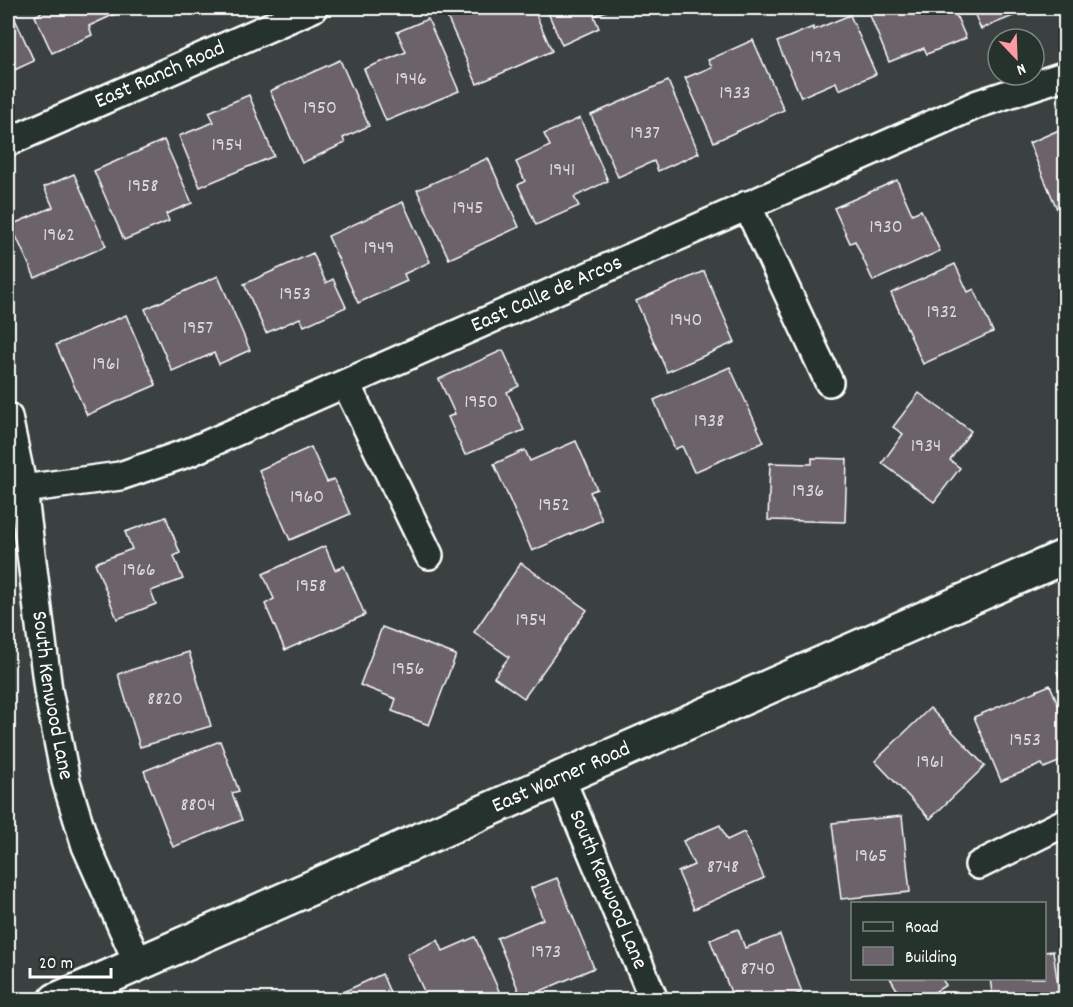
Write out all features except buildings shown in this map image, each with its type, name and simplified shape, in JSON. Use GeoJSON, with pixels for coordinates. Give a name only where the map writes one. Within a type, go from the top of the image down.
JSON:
{"type":"FeatureCollection","features":[{"type":"Feature","properties":{"kind":"main road","name":"East Warner Road"},"geometry":{"type":"LineString","coordinates":[[56,999],[1065,556]]}},
{"type":"Feature","properties":{"kind":"street","name":"East Ranch Road"},"geometry":{"type":"LineString","coordinates":[[8,142],[313,8]]}},
{"type":"Feature","properties":{"kind":"street","name":"East Calle de Arcos"},"geometry":{"type":"LineString","coordinates":[[23,489],[120,476],[190,452],[978,104],[1065,75]]}},
{"type":"Feature","properties":{"kind":"street"},"geometry":{"type":"LineString","coordinates":[[747,205],[829,382]]}},
{"type":"Feature","properties":{"kind":"street"},"geometry":{"type":"LineString","coordinates":[[346,384],[429,555]]}},
{"type":"Feature","properties":{"kind":"street","name":"South Kenwood Lane"},"geometry":{"type":"LineString","coordinates":[[8,417],[23,489],[48,690],[66,781],[86,846],[138,963]]}},
{"type":"Feature","properties":{"kind":"street","name":"South Kenwood Lane"},"geometry":{"type":"LineString","coordinates":[[561,779],[654,999]]}},
{"type":"Feature","properties":{"kind":"street"},"geometry":{"type":"LineString","coordinates":[[979,865],[1065,822]]}}]}
